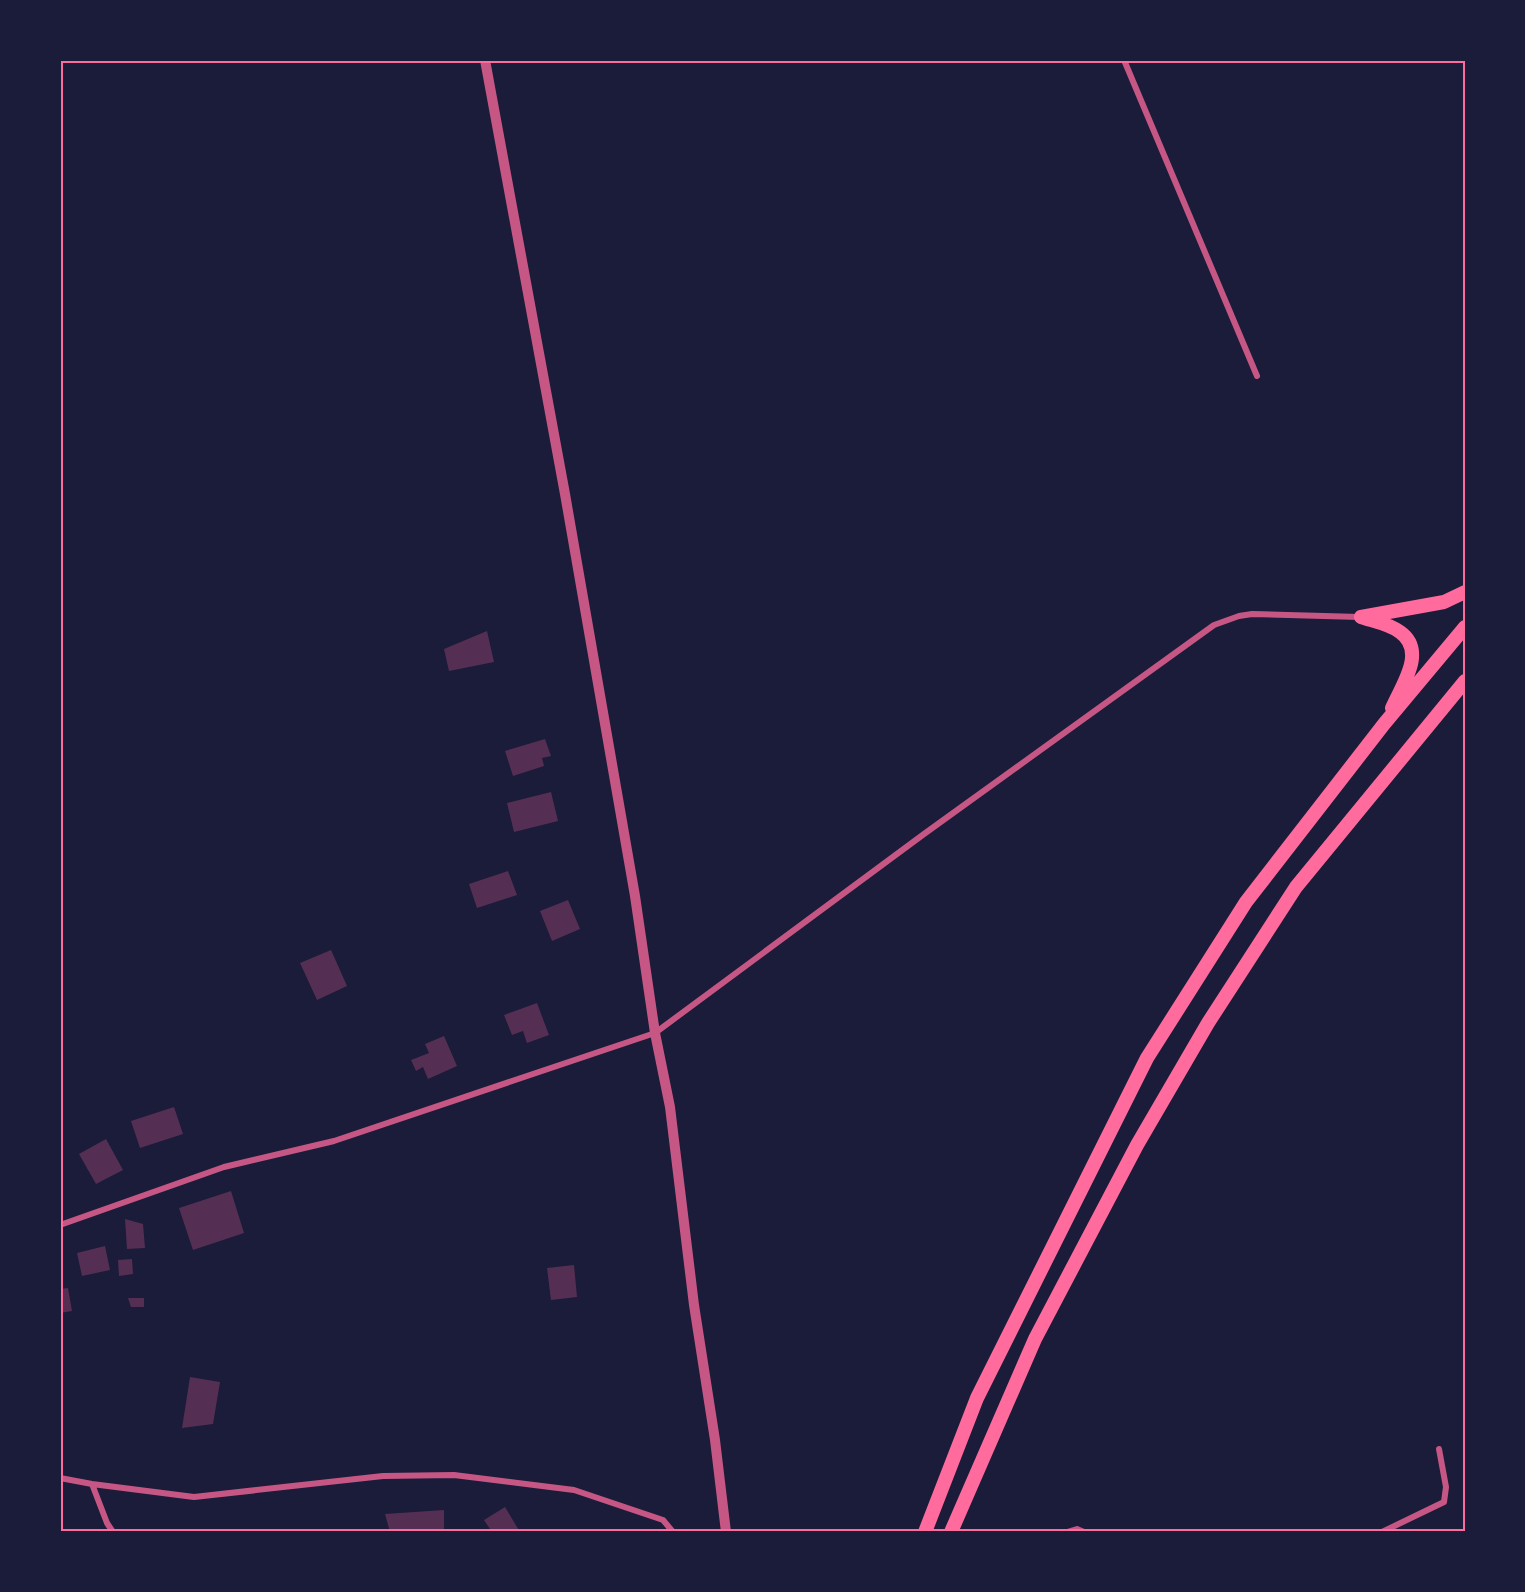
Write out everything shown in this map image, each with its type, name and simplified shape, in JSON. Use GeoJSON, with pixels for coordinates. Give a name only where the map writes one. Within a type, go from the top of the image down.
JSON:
{"type":"FeatureCollection","features":[{"type":"Feature","properties":{"kind":"highway"},"geometry":{"type":"LineString","coordinates":[[1361,617],[1444,602],[1465,592]]}},
{"type":"Feature","properties":{"kind":"highway"},"geometry":{"type":"LineString","coordinates":[[1361,617],[1399,630],[1413,650],[1411,664],[1384,724]]}},
{"type":"Feature","properties":{"kind":"highway"},"geometry":{"type":"LineString","coordinates":[[925,1532],[977,1398],[1147,1058],[1246,902],[1384,724],[1465,627]]}},
{"type":"Feature","properties":{"kind":"highway"},"geometry":{"type":"LineString","coordinates":[[951,1532],[1035,1339],[1137,1145],[1208,1023],[1296,887],[1465,681]]}},
{"type":"Feature","properties":{"kind":"street"},"geometry":{"type":"LineString","coordinates":[[485,60],[565,494],[635,896],[655,1033],[670,1107],[694,1305],[715,1440],[726,1532]]}},
{"type":"Feature","properties":{"kind":"street"},"geometry":{"type":"LineString","coordinates":[[1124,60],[1257,376]]}},
{"type":"Feature","properties":{"kind":"street"},"geometry":{"type":"LineString","coordinates":[[60,1225],[224,1167],[334,1141],[655,1033],[1214,624],[1252,614],[1361,617]]}},
{"type":"Feature","properties":{"kind":"street"},"geometry":{"type":"LineString","coordinates":[[1382,1532],[1444,1502],[1446,1487],[1439,1449]]}},
{"type":"Feature","properties":{"kind":"street"},"geometry":{"type":"LineString","coordinates":[[60,1478],[194,1497],[383,1476],[454,1475],[574,1490],[663,1520],[673,1532]]}},
{"type":"Feature","properties":{"kind":"street"},"geometry":{"type":"LineString","coordinates":[[92,1484],[107,1523],[113,1532]]}},
{"type":"Feature","properties":{"kind":"street"},"geometry":{"type":"LineString","coordinates":[[1066,1532],[1073,1529],[1084,1532]]}},
{"type":"Feature","properties":{"kind":"building"},"geometry":{"type":"Polygon","coordinates":[[[487,631],[494,662],[449,671],[444,649],[487,631]]]}},
{"type":"Feature","properties":{"kind":"building"},"geometry":{"type":"Polygon","coordinates":[[[545,739],[551,756],[542,758],[544,766],[513,776],[505,751],[545,739]]]}},
{"type":"Feature","properties":{"kind":"building"},"geometry":{"type":"Polygon","coordinates":[[[551,792],[558,821],[514,832],[507,803],[551,792]]]}},
{"type":"Feature","properties":{"kind":"building"},"geometry":{"type":"Polygon","coordinates":[[[508,871],[517,895],[477,908],[469,884],[508,871]]]}},
{"type":"Feature","properties":{"kind":"building"},"geometry":{"type":"Polygon","coordinates":[[[568,900],[580,929],[552,941],[540,911],[568,900]]]}},
{"type":"Feature","properties":{"kind":"building"},"geometry":{"type":"Polygon","coordinates":[[[331,950],[347,986],[317,1000],[300,963],[331,950]]]}},
{"type":"Feature","properties":{"kind":"building"},"geometry":{"type":"Polygon","coordinates":[[[537,1003],[549,1035],[527,1043],[523,1031],[512,1035],[504,1015],[537,1003]]]}},
{"type":"Feature","properties":{"kind":"building"},"geometry":{"type":"Polygon","coordinates":[[[444,1036],[457,1066],[428,1079],[423,1067],[416,1071],[411,1060],[429,1053],[425,1044],[444,1036]]]}},
{"type":"Feature","properties":{"kind":"building"},"geometry":{"type":"Polygon","coordinates":[[[174,1107],[183,1134],[140,1148],[131,1121],[174,1107]]]}},
{"type":"Feature","properties":{"kind":"building"},"geometry":{"type":"Polygon","coordinates":[[[106,1139],[123,1170],[96,1184],[79,1154],[106,1139]]]}},
{"type":"Feature","properties":{"kind":"building"},"geometry":{"type":"Polygon","coordinates":[[[231,1191],[244,1233],[193,1250],[179,1208],[231,1191]]]}},
{"type":"Feature","properties":{"kind":"building"},"geometry":{"type":"Polygon","coordinates":[[[125,1219],[143,1224],[145,1248],[127,1249],[125,1219]]]}},
{"type":"Feature","properties":{"kind":"building"},"geometry":{"type":"Polygon","coordinates":[[[105,1246],[110,1270],[82,1276],[77,1253],[105,1246]]]}},
{"type":"Feature","properties":{"kind":"building"},"geometry":{"type":"Polygon","coordinates":[[[132,1259],[133,1274],[119,1276],[118,1260],[132,1259]]]}},
{"type":"Feature","properties":{"kind":"building"},"geometry":{"type":"Polygon","coordinates":[[[574,1265],[577,1297],[551,1300],[547,1268],[574,1265]]]}},
{"type":"Feature","properties":{"kind":"building"},"geometry":{"type":"Polygon","coordinates":[[[68,1288],[72,1311],[60,1313],[60,1289],[68,1288]]]}},
{"type":"Feature","properties":{"kind":"building"},"geometry":{"type":"Polygon","coordinates":[[[128,1298],[144,1298],[144,1307],[131,1307],[128,1298]]]}},
{"type":"Feature","properties":{"kind":"building"},"geometry":{"type":"Polygon","coordinates":[[[190,1377],[220,1382],[213,1424],[182,1428],[190,1377]]]}},
{"type":"Feature","properties":{"kind":"building"},"geometry":{"type":"Polygon","coordinates":[[[505,1507],[520,1532],[492,1532],[484,1520],[505,1507]]]}},
{"type":"Feature","properties":{"kind":"building"},"geometry":{"type":"Polygon","coordinates":[[[444,1510],[444,1530],[432,1532],[390,1532],[385,1514],[444,1510]]]}}]}
